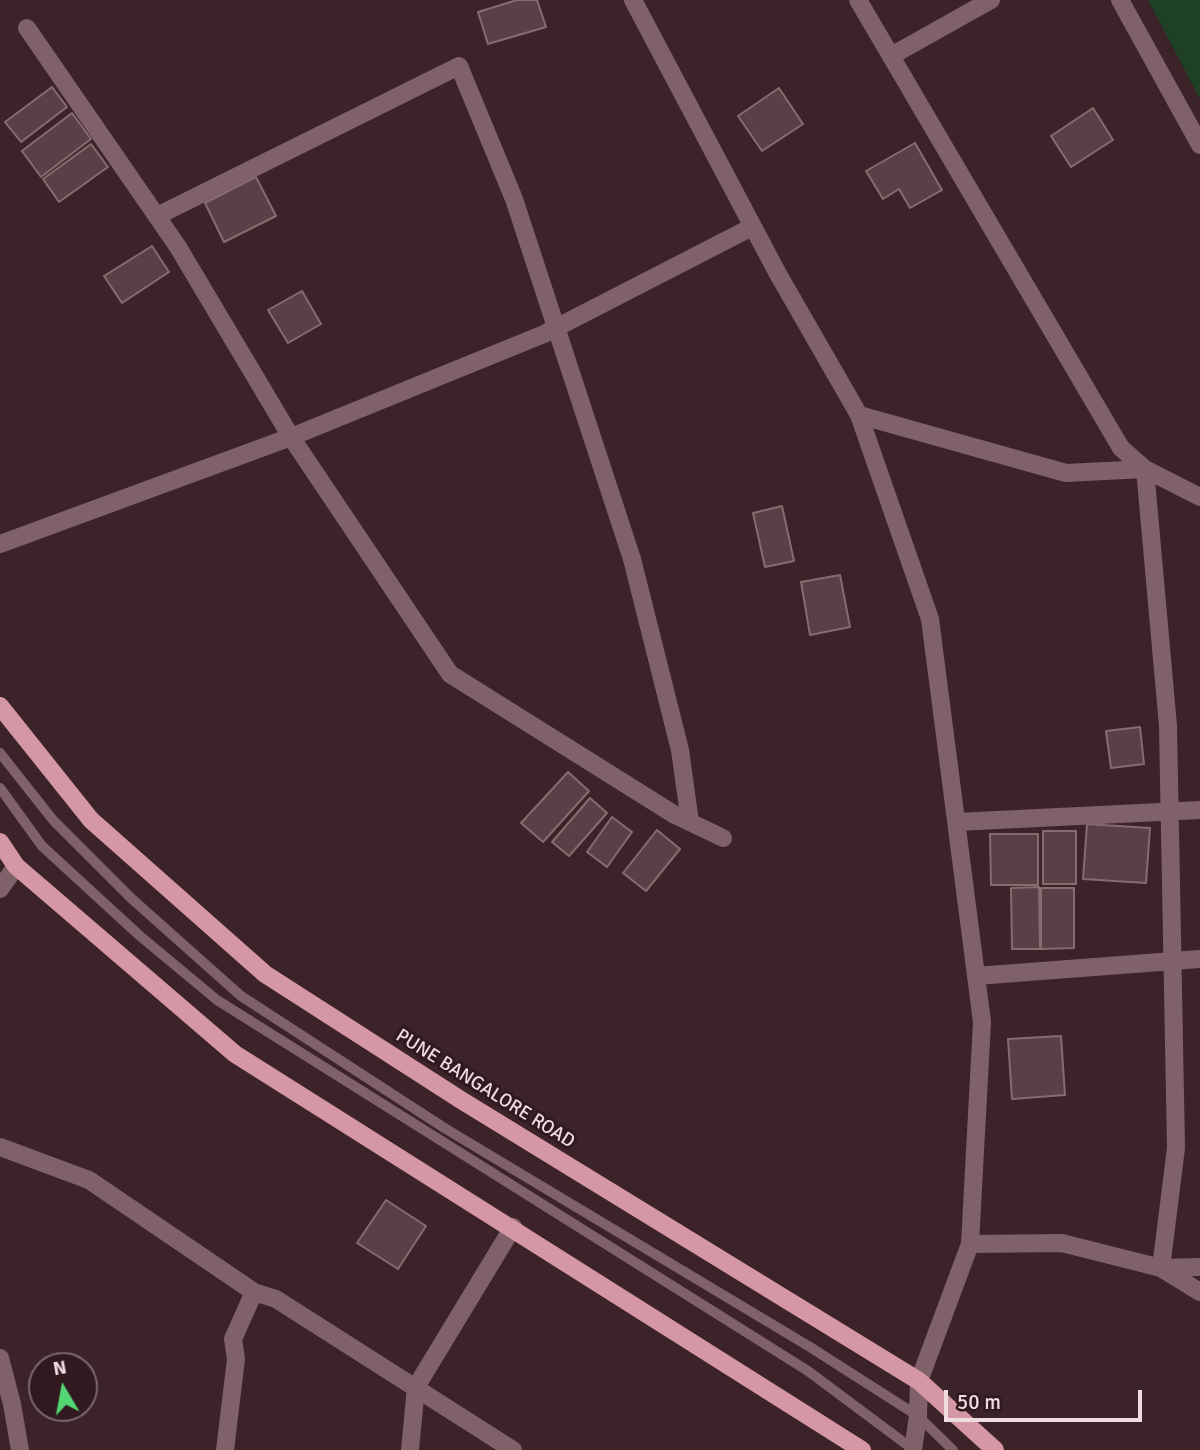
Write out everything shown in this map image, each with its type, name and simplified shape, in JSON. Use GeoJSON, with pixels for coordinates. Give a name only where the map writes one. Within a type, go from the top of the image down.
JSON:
{"type":"FeatureCollection","features":[{"type":"Feature","properties":{"kind":"main road","name":"PUNE BANGALORE ROAD"},"geometry":{"type":"LineString","coordinates":[[0,706],[91,820],[265,974],[461,1100],[919,1381],[995,1450]]}},
{"type":"Feature","properties":{"kind":"main road"},"geometry":{"type":"LineString","coordinates":[[0,842],[16,866],[235,1054],[513,1227],[862,1450]]}},
{"type":"Feature","properties":{"kind":"street"},"geometry":{"type":"LineString","coordinates":[[633,0],[752,227],[859,415],[930,619],[982,1022],[970,1244],[919,1381],[913,1450]]}},
{"type":"Feature","properties":{"kind":"street"},"geometry":{"type":"LineString","coordinates":[[858,0],[1121,448],[1144,468],[1200,497]]}},
{"type":"Feature","properties":{"kind":"street"},"geometry":{"type":"LineString","coordinates":[[891,56],[991,0]]}},
{"type":"Feature","properties":{"kind":"street"},"geometry":{"type":"LineString","coordinates":[[1120,0],[1200,145]]}},
{"type":"Feature","properties":{"kind":"street"},"geometry":{"type":"LineString","coordinates":[[27,28],[178,247],[291,437],[450,674],[675,815],[723,838]]}},
{"type":"Feature","properties":{"kind":"street"},"geometry":{"type":"LineString","coordinates":[[157,216],[459,65],[514,199],[632,559],[680,750],[690,822]]}},
{"type":"Feature","properties":{"kind":"street"},"geometry":{"type":"LineString","coordinates":[[0,544],[291,437],[556,328],[752,227]]}},
{"type":"Feature","properties":{"kind":"street"},"geometry":{"type":"LineString","coordinates":[[859,415],[1066,473],[1144,468]]}},
{"type":"Feature","properties":{"kind":"street"},"geometry":{"type":"LineString","coordinates":[[1144,468],[1168,726],[1170,812],[1176,1148],[1161,1268]]}},
{"type":"Feature","properties":{"kind":"street"},"geometry":{"type":"LineString","coordinates":[[957,822],[1200,810]]}},
{"type":"Feature","properties":{"kind":"street"},"geometry":{"type":"LineString","coordinates":[[0,889],[16,866]]}},
{"type":"Feature","properties":{"kind":"street"},"geometry":{"type":"LineString","coordinates":[[976,976],[1200,959]]}},
{"type":"Feature","properties":{"kind":"street"},"geometry":{"type":"LineString","coordinates":[[0,1147],[89,1180],[254,1292],[276,1299],[513,1450]]}},
{"type":"Feature","properties":{"kind":"street"},"geometry":{"type":"LineString","coordinates":[[410,1450],[415,1387],[513,1227]]}},
{"type":"Feature","properties":{"kind":"street"},"geometry":{"type":"LineString","coordinates":[[970,1244],[1062,1243],[1161,1268],[1200,1267]]}},
{"type":"Feature","properties":{"kind":"street"},"geometry":{"type":"LineString","coordinates":[[1161,1268],[1200,1292]]}},
{"type":"Feature","properties":{"kind":"street"},"geometry":{"type":"LineString","coordinates":[[225,1450],[236,1359],[233,1339],[254,1292]]}},
{"type":"Feature","properties":{"kind":"street"},"geometry":{"type":"LineString","coordinates":[[0,1358],[20,1450]]}},
{"type":"Feature","properties":{"kind":"lane"},"geometry":{"type":"LineString","coordinates":[[0,753],[53,820],[132,899],[241,996],[446,1129],[810,1347],[918,1416],[953,1450]]}},
{"type":"Feature","properties":{"kind":"lane"},"geometry":{"type":"LineString","coordinates":[[0,788],[42,846],[140,936],[217,1000],[808,1371],[913,1450]]}},
{"type":"Feature","properties":{"kind":"green space"},"geometry":{"type":"Polygon","coordinates":[[[1148,0],[1200,0],[1200,99],[1148,0]]]}},
{"type":"Feature","properties":{"kind":"building"},"geometry":{"type":"Polygon","coordinates":[[[517,0],[537,0],[546,27],[488,44],[478,12],[517,0]]]}},
{"type":"Feature","properties":{"kind":"building"},"geometry":{"type":"Polygon","coordinates":[[[52,87],[67,107],[21,142],[5,122],[52,87]]]}},
{"type":"Feature","properties":{"kind":"building"},"geometry":{"type":"Polygon","coordinates":[[[779,88],[803,124],[762,151],[738,116],[779,88]]]}},
{"type":"Feature","properties":{"kind":"building"},"geometry":{"type":"Polygon","coordinates":[[[1093,108],[1113,140],[1071,167],[1051,136],[1093,108]]]}},
{"type":"Feature","properties":{"kind":"building"},"geometry":{"type":"Polygon","coordinates":[[[72,113],[91,139],[41,177],[22,151],[72,113]]]}},
{"type":"Feature","properties":{"kind":"building"},"geometry":{"type":"Polygon","coordinates":[[[915,143],[942,190],[910,208],[899,189],[883,199],[866,171],[915,143]]]}},
{"type":"Feature","properties":{"kind":"building"},"geometry":{"type":"Polygon","coordinates":[[[91,144],[108,167],[59,202],[43,179],[91,144]]]}},
{"type":"Feature","properties":{"kind":"building"},"geometry":{"type":"Polygon","coordinates":[[[256,177],[276,216],[224,242],[205,203],[256,177]]]}},
{"type":"Feature","properties":{"kind":"building"},"geometry":{"type":"Polygon","coordinates":[[[152,246],[169,272],[122,303],[104,276],[152,246]]]}},
{"type":"Feature","properties":{"kind":"building"},"geometry":{"type":"Polygon","coordinates":[[[302,291],[321,324],[288,343],[268,310],[302,291]]]}},
{"type":"Feature","properties":{"kind":"building"},"geometry":{"type":"Polygon","coordinates":[[[782,506],[794,561],[765,567],[753,513],[782,506]]]}},
{"type":"Feature","properties":{"kind":"building"},"geometry":{"type":"Polygon","coordinates":[[[840,575],[850,627],[810,635],[801,582],[840,575]]]}},
{"type":"Feature","properties":{"kind":"building"},"geometry":{"type":"Polygon","coordinates":[[[1140,727],[1144,764],[1111,768],[1106,731],[1140,727]]]}},
{"type":"Feature","properties":{"kind":"building"},"geometry":{"type":"Polygon","coordinates":[[[568,772],[589,791],[543,842],[521,823],[568,772]]]}},
{"type":"Feature","properties":{"kind":"building"},"geometry":{"type":"Polygon","coordinates":[[[590,798],[607,813],[569,856],[552,842],[590,798]]]}},
{"type":"Feature","properties":{"kind":"building"},"geometry":{"type":"Polygon","coordinates":[[[612,817],[632,832],[607,867],[587,852],[612,817]]]}},
{"type":"Feature","properties":{"kind":"building"},"geometry":{"type":"Polygon","coordinates":[[[1087,824],[1150,828],[1146,883],[1083,879],[1087,824]]]}},
{"type":"Feature","properties":{"kind":"building"},"geometry":{"type":"Polygon","coordinates":[[[657,830],[680,849],[646,891],[623,873],[657,830]]]}},
{"type":"Feature","properties":{"kind":"building"},"geometry":{"type":"Polygon","coordinates":[[[1043,831],[1076,831],[1076,884],[1043,884],[1043,831]]]}},
{"type":"Feature","properties":{"kind":"building"},"geometry":{"type":"Polygon","coordinates":[[[990,834],[1038,834],[1038,885],[991,885],[990,834]]]}},
{"type":"Feature","properties":{"kind":"building"},"geometry":{"type":"Polygon","coordinates":[[[1039,887],[1040,949],[1012,949],[1011,888],[1039,887]]]}},
{"type":"Feature","properties":{"kind":"building"},"geometry":{"type":"Polygon","coordinates":[[[1041,888],[1074,888],[1074,948],[1041,949],[1041,888]]]}},
{"type":"Feature","properties":{"kind":"building"},"geometry":{"type":"Polygon","coordinates":[[[1061,1036],[1065,1095],[1012,1099],[1008,1039],[1061,1036]]]}},
{"type":"Feature","properties":{"kind":"building"},"geometry":{"type":"Polygon","coordinates":[[[386,1200],[426,1226],[398,1269],[357,1243],[386,1200]]]}}]}
